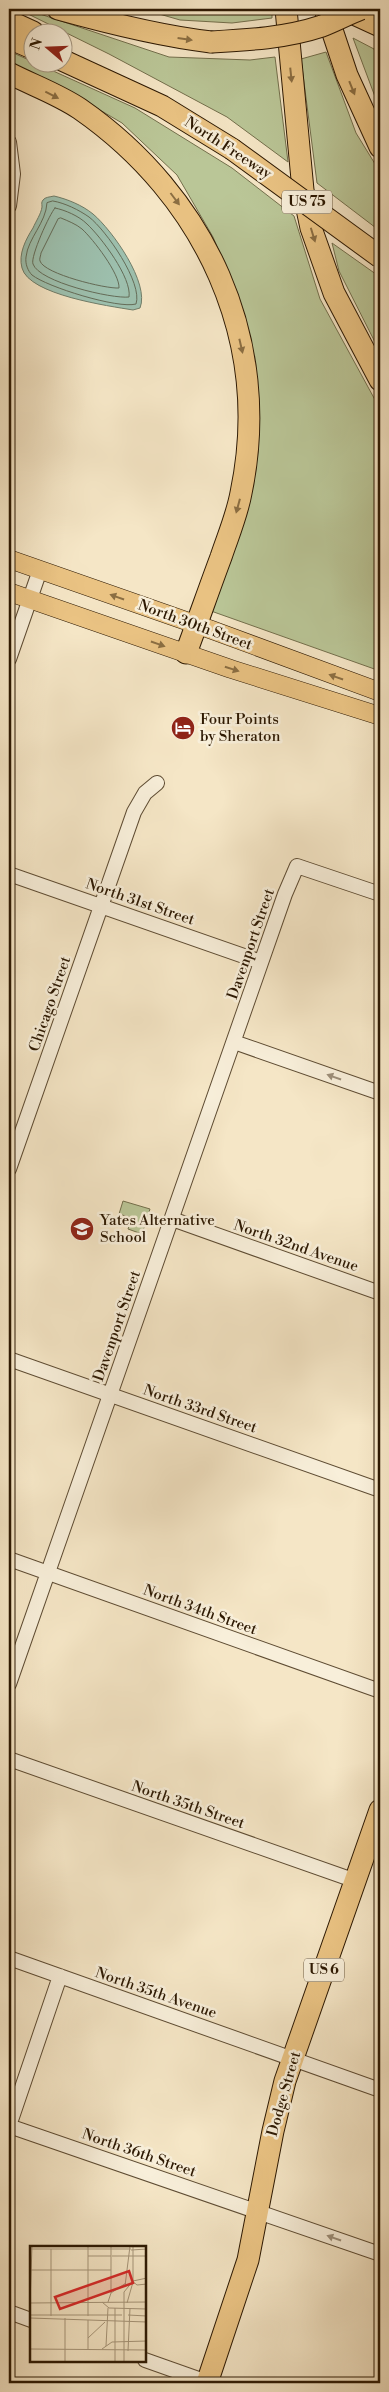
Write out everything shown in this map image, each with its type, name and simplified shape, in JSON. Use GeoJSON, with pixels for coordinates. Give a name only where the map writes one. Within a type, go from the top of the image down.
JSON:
{"type":"FeatureCollection","features":[{"type":"Feature","properties":{"kind":"highway"},"geometry":{"type":"LineString","coordinates":[[58,9],[160,34],[211,42],[252,40],[294,33],[322,26],[361,9]]}},
{"type":"Feature","properties":{"kind":"highway"},"geometry":{"type":"LineString","coordinates":[[97,9],[160,34]]}},
{"type":"Feature","properties":{"kind":"highway"},"geometry":{"type":"LineString","coordinates":[[286,9],[303,190],[311,228],[334,293],[380,380]]}},
{"type":"Feature","properties":{"kind":"highway"},"geometry":{"type":"LineString","coordinates":[[325,9],[347,75],[380,147]]}},
{"type":"Feature","properties":{"kind":"highway"},"geometry":{"type":"LineString","coordinates":[[343,9],[380,26]]}},
{"type":"Feature","properties":{"kind":"highway"},"geometry":{"type":"LineString","coordinates":[[377,9],[380,20]]}},
{"type":"Feature","properties":{"kind":"highway"},"geometry":{"type":"LineString","coordinates":[[9,21],[22,27]]}},
{"type":"Feature","properties":{"kind":"highway"},"geometry":{"type":"LineString","coordinates":[[9,38],[22,44]]}},
{"type":"Feature","properties":{"kind":"highway"},"geometry":{"type":"LineString","coordinates":[[72,52],[90,61],[162,106]]}},
{"type":"Feature","properties":{"kind":"highway","name":"North Freeway"},"geometry":{"type":"LineString","coordinates":[[72,65],[162,106],[232,148],[380,257]]}},
{"type":"Feature","properties":{"kind":"highway"},"geometry":{"type":"LineString","coordinates":[[9,73],[78,108],[124,143],[162,182],[197,232],[231,300],[249,390],[248,446],[235,518],[186,654]]}},
{"type":"Feature","properties":{"kind":"highway","name":"Dodge Street"},"geometry":{"type":"LineString","coordinates":[[208,2383],[241,2285],[258,2212],[272,2131],[293,2058],[380,1810]]}},
{"type":"Feature","properties":{"kind":"main road","name":"North 30th Street"},"geometry":{"type":"LineString","coordinates":[[9,559],[196,624],[380,692]]}},
{"type":"Feature","properties":{"kind":"main road","name":"North 30th Street"},"geometry":{"type":"LineString","coordinates":[[9,592],[186,654],[380,716]]}},
{"type":"Feature","properties":{"kind":"street"},"geometry":{"type":"LineString","coordinates":[[9,142],[13,174],[9,206]]}},
{"type":"Feature","properties":{"kind":"street"},"geometry":{"type":"LineString","coordinates":[[9,659],[40,570]]}},
{"type":"Feature","properties":{"kind":"street","name":"Chicago Street"},"geometry":{"type":"LineString","coordinates":[[9,1170],[137,805],[145,793],[157,783]]}},
{"type":"Feature","properties":{"kind":"street","name":"Davenport Street"},"geometry":{"type":"LineString","coordinates":[[9,1684],[261,962],[297,866],[380,894]]}},
{"type":"Feature","properties":{"kind":"street","name":"North 31st Street"},"geometry":{"type":"LineString","coordinates":[[9,874],[261,962]]}},
{"type":"Feature","properties":{"kind":"street"},"geometry":{"type":"LineString","coordinates":[[234,1042],[380,1093]]}},
{"type":"Feature","properties":{"kind":"street","name":"North 32nd Avenue"},"geometry":{"type":"LineString","coordinates":[[172,1219],[380,1293]]}},
{"type":"Feature","properties":{"kind":"street","name":"North 33rd Street"},"geometry":{"type":"LineString","coordinates":[[9,1359],[380,1490]]}},
{"type":"Feature","properties":{"kind":"street","name":"North 34th Street"},"geometry":{"type":"LineString","coordinates":[[9,1559],[380,1691]]}},
{"type":"Feature","properties":{"kind":"street","name":"North 35th Street"},"geometry":{"type":"LineString","coordinates":[[9,1759],[356,1881]]}},
{"type":"Feature","properties":{"kind":"street","name":"North 35th Avenue"},"geometry":{"type":"LineString","coordinates":[[9,1958],[380,2090]]}},
{"type":"Feature","properties":{"kind":"street"},"geometry":{"type":"LineString","coordinates":[[9,2126],[60,1976]]}},
{"type":"Feature","properties":{"kind":"street","name":"North 36th Street"},"geometry":{"type":"LineString","coordinates":[[9,2126],[380,2254]]}},
{"type":"Feature","properties":{"kind":"street"},"geometry":{"type":"LineString","coordinates":[[9,2312],[30,2320]]}},
{"type":"Feature","properties":{"kind":"street"},"geometry":{"type":"LineString","coordinates":[[146,2360],[208,2383]]}},
{"type":"Feature","properties":{"kind":"shaded area"},"geometry":{"type":"Polygon","coordinates":[[[18,9],[25,9],[64,22],[44,22],[18,9]]]}},
{"type":"Feature","properties":{"kind":"shaded area"},"geometry":{"type":"Polygon","coordinates":[[[142,9],[272,9],[272,18],[232,23],[180,20],[142,9]]]}},
{"type":"Feature","properties":{"kind":"shaded area"},"geometry":{"type":"Polygon","coordinates":[[[72,25],[169,57],[250,60],[275,57],[288,162],[227,117],[72,36],[72,25]]]}},
{"type":"Feature","properties":{"kind":"shaded area"},"geometry":{"type":"Polygon","coordinates":[[[353,38],[374,49],[380,62],[380,110],[353,38]]]}},
{"type":"Feature","properties":{"kind":"shaded area"},"geometry":{"type":"Polygon","coordinates":[[[9,51],[22,57],[22,68],[9,62],[9,51]]]}},
{"type":"Feature","properties":{"kind":"shaded area"},"geometry":{"type":"Polygon","coordinates":[[[326,52],[356,133],[380,172],[380,231],[317,183],[301,59],[326,52]]]}},
{"type":"Feature","properties":{"kind":"shaded area"},"geometry":{"type":"Polygon","coordinates":[[[30,72],[55,72],[135,108],[232,168],[294,216],[320,299],[380,409],[380,671],[211,611],[257,379],[238,296],[213,237],[177,175],[122,123],[59,86],[30,72]]]}},
{"type":"Feature","properties":{"kind":"shaded area"},"geometry":{"type":"Polygon","coordinates":[[[332,243],[380,277],[380,352],[339,271],[332,243]]]}},
{"type":"Feature","properties":{"kind":"shaded area"},"geometry":{"type":"Polygon","coordinates":[[[123,1201],[150,1209],[142,1234],[128,1229],[132,1218],[119,1214],[123,1201]]]}},
{"type":"Feature","properties":{"kind":"water"},"geometry":{"type":"Polygon","coordinates":[[[54,196],[89,211],[110,232],[135,271],[142,297],[140,308],[133,310],[71,298],[39,285],[28,277],[21,263],[23,247],[41,212],[42,201],[54,196]]]}},
{"type":"Feature","properties":{"kind":"place","name":"Four Points by Sheraton"},"geometry":{"type":"Point","coordinates":[183,728]}},
{"type":"Feature","properties":{"kind":"place","name":"Yates Alternative School"},"geometry":{"type":"Point","coordinates":[82,1229]}}]}
